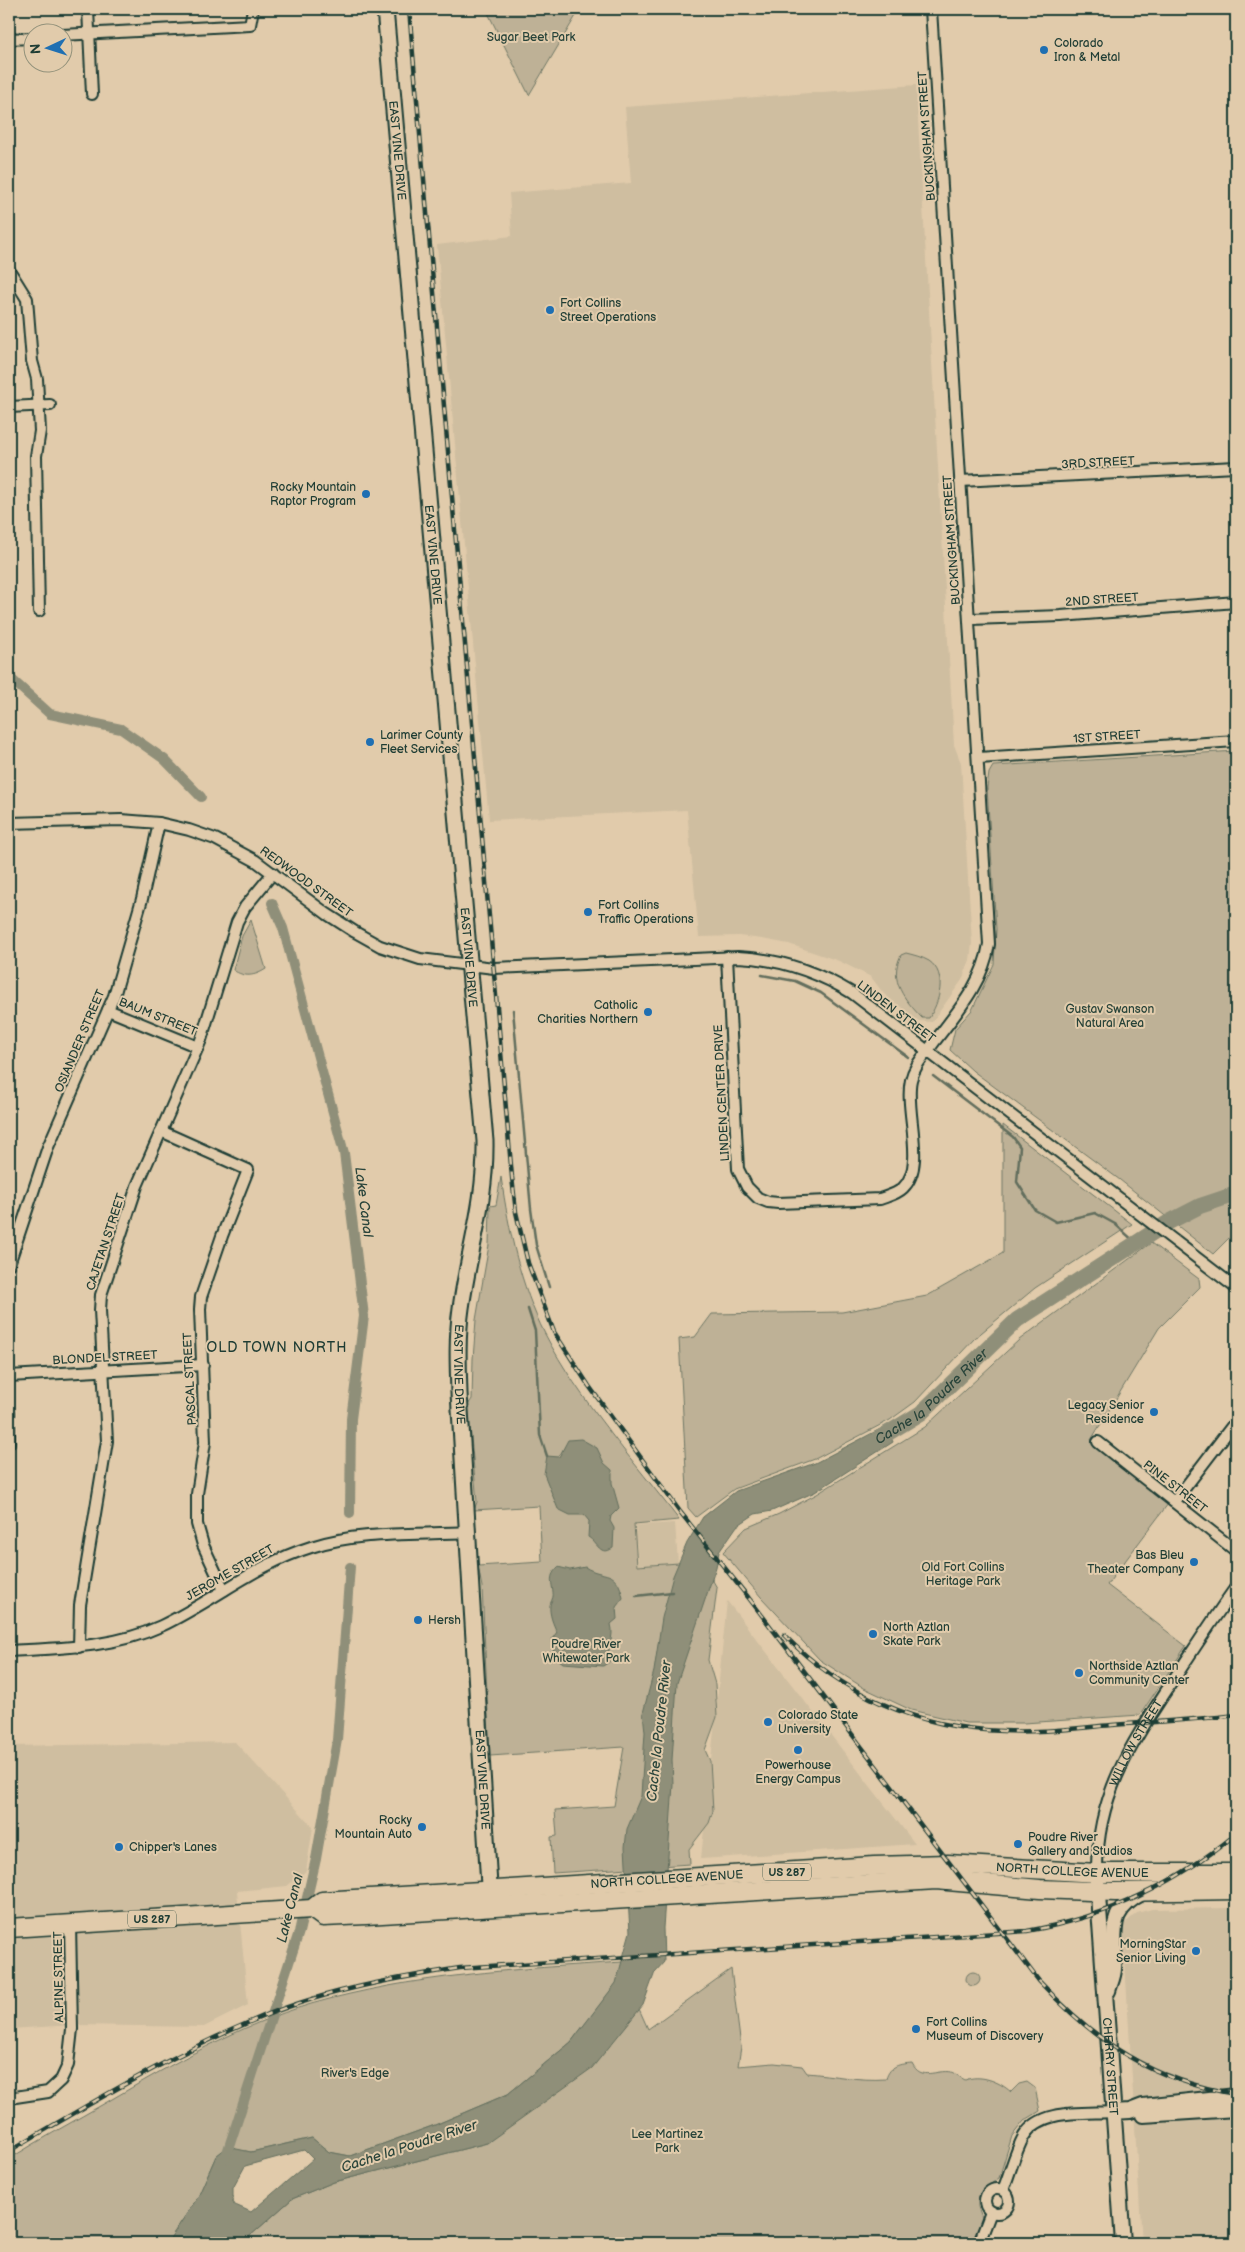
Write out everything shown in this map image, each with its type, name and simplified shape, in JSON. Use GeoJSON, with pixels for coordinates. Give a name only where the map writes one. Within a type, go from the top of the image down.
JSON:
{"type":"FeatureCollection","features":[{"type":"Feature","properties":{"kind":"highway","name":"NORTH COLLEGE AVENUE"},"geometry":{"type":"LineString","coordinates":[[701,1886],[948,1864],[1097,1873],[1236,1873]]}},
{"type":"Feature","properties":{"kind":"highway"},"geometry":{"type":"LineString","coordinates":[[1213,1873],[1236,1865]]}},
{"type":"Feature","properties":{"kind":"highway","name":"NORTH COLLEGE AVENUE"},"geometry":{"type":"LineString","coordinates":[[9,1928],[303,1910],[323,1917],[490,1899],[701,1886],[936,1880],[1040,1889],[1098,1891],[1236,1890]]}},
{"type":"Feature","properties":{"kind":"main road","name":"EAST VINE DRIVE"},"geometry":{"type":"LineString","coordinates":[[385,9],[485,1172],[480,1216],[461,1307],[458,1334],[458,1392],[469,1532],[490,1899]]}},
{"type":"Feature","properties":{"kind":"street"},"geometry":{"type":"LineString","coordinates":[[88,9],[92,94]]}},
{"type":"Feature","properties":{"kind":"street"},"geometry":{"type":"LineString","coordinates":[[72,35],[250,25],[253,9]]}},
{"type":"Feature","properties":{"kind":"street","name":"BUCKINGHAM STREET"},"geometry":{"type":"LineString","coordinates":[[928,1051],[977,984],[987,958],[989,930],[931,9]]}},
{"type":"Feature","properties":{"kind":"street"},"geometry":{"type":"LineString","coordinates":[[9,39],[22,38]]}},
{"type":"Feature","properties":{"kind":"street"},"geometry":{"type":"LineString","coordinates":[[9,270],[27,299],[32,362],[37,379],[40,431],[36,456],[39,611]]}},
{"type":"Feature","properties":{"kind":"street"},"geometry":{"type":"LineString","coordinates":[[9,408],[50,405]]}},
{"type":"Feature","properties":{"kind":"street","name":"3RD STREET"},"geometry":{"type":"LineString","coordinates":[[960,481],[1236,467]]}},
{"type":"Feature","properties":{"kind":"street","name":"2ND STREET"},"geometry":{"type":"LineString","coordinates":[[970,619],[1061,616],[1236,602]]}},
{"type":"Feature","properties":{"kind":"street","name":"1ST STREET"},"geometry":{"type":"LineString","coordinates":[[979,758],[1236,741]]}},
{"type":"Feature","properties":{"kind":"street","name":"REDWOOD STREET"},"geometry":{"type":"LineString","coordinates":[[9,823],[120,820],[159,823],[189,830],[215,839],[256,861],[327,914],[380,946],[420,959],[468,966]]}},
{"type":"Feature","properties":{"kind":"street","name":"OSIANDER STREET"},"geometry":{"type":"LineString","coordinates":[[9,1264],[48,1147],[108,1010],[142,899],[159,823]]}},
{"type":"Feature","properties":{"kind":"street","name":"CAJETAN STREET"},"geometry":{"type":"LineString","coordinates":[[78,1647],[80,1605],[107,1441],[100,1310],[101,1295],[137,1186],[198,1047],[237,922],[245,907],[272,873]]}},
{"type":"Feature","properties":{"kind":"street","name":"LINDEN STREET"},"geometry":{"type":"LineString","coordinates":[[468,966],[494,968],[727,957],[774,960],[820,975],[852,993],[1236,1288]]}},
{"type":"Feature","properties":{"kind":"street","name":"LINDEN CENTER DRIVE"},"geometry":{"type":"LineString","coordinates":[[727,957],[738,1169],[747,1188],[758,1198],[778,1204],[880,1199],[895,1194],[903,1188],[914,1167],[911,1080],[916,1066],[928,1051]]}},
{"type":"Feature","properties":{"kind":"street","name":"BAUM STREET"},"geometry":{"type":"LineString","coordinates":[[108,1010],[198,1047]]}},
{"type":"Feature","properties":{"kind":"street","name":"PASCAL STREET"},"geometry":{"type":"LineString","coordinates":[[161,1131],[248,1170],[201,1297],[205,1442],[197,1494],[197,1524],[210,1562],[224,1590]]}},
{"type":"Feature","properties":{"kind":"street","name":"BLONDEL STREET"},"geometry":{"type":"LineString","coordinates":[[9,1376],[202,1365]]}},
{"type":"Feature","properties":{"kind":"street"},"geometry":{"type":"LineString","coordinates":[[9,1412],[9,1444]]}},
{"type":"Feature","properties":{"kind":"street"},"geometry":{"type":"LineString","coordinates":[[1174,1502],[1236,1422]]}},
{"type":"Feature","properties":{"kind":"street","name":"PINE STREET"},"geometry":{"type":"LineString","coordinates":[[1098,1442],[1236,1551]]}},
{"type":"Feature","properties":{"kind":"street","name":"JEROME STREET"},"geometry":{"type":"LineString","coordinates":[[9,1651],[78,1647],[107,1643],[158,1627],[269,1563],[312,1546],[360,1538],[469,1532]]}},
{"type":"Feature","properties":{"kind":"street","name":"WILLOW STREET"},"geometry":{"type":"LineString","coordinates":[[1098,1891],[1097,1873],[1100,1824],[1106,1800],[1120,1769],[1146,1722],[1236,1588]]}},
{"type":"Feature","properties":{"kind":"street","name":"CHERRY STREET"},"geometry":{"type":"LineString","coordinates":[[1098,1891],[1123,2243]]}},
{"type":"Feature","properties":{"kind":"street"},"geometry":{"type":"LineString","coordinates":[[1105,1999],[1114,1970],[1113,1932],[1115,1920],[1126,1903],[1144,1892]]}},
{"type":"Feature","properties":{"kind":"street","name":"ALPINE STREET"},"geometry":{"type":"LineString","coordinates":[[9,2098],[48,2092],[61,2080],[68,2065],[72,2029],[70,1924]]}},
{"type":"Feature","properties":{"kind":"street"},"geometry":{"type":"LineString","coordinates":[[1003,2190],[1023,2138],[1036,2123],[1047,2117],[1130,2111],[1143,2106],[1236,2096]]}},
{"type":"Feature","properties":{"kind":"street"},"geometry":{"type":"LineString","coordinates":[[1130,2111],[1143,2115],[1236,2109]]}},
{"type":"Feature","properties":{"kind":"street"},"geometry":{"type":"LineString","coordinates":[[994,2189],[1003,2190],[1009,2199],[1008,2206],[1000,2214],[991,2212],[985,2205],[986,2196],[994,2189]]}},
{"type":"Feature","properties":{"kind":"street"},"geometry":{"type":"LineString","coordinates":[[979,2243],[991,2212]]}},
{"type":"Feature","properties":{"kind":"shaded area"},"geometry":{"type":"Polygon","coordinates":[[[916,85],[954,745],[961,763],[972,943],[970,960],[962,980],[932,1022],[919,1021],[884,994],[871,977],[839,961],[789,944],[762,939],[739,936],[699,937],[687,810],[489,820],[437,245],[512,236],[509,193],[631,183],[625,107],[916,85]]]}},
{"type":"Feature","properties":{"kind":"shaded area"},"geometry":{"type":"Polygon","coordinates":[[[675,1523],[678,1563],[638,1566],[635,1525],[675,1523]]]}},
{"type":"Feature","properties":{"kind":"shaded area","name":"Colorado State University"},"geometry":{"type":"Polygon","coordinates":[[[727,1601],[915,1844],[701,1859],[727,1601]]]}},
{"type":"Feature","properties":{"kind":"shaded area"},"geometry":{"type":"Polygon","coordinates":[[[235,1742],[313,1827],[306,1871],[287,1886],[237,1891],[248,2005],[204,2027],[74,2025],[9,2029],[9,1746],[235,1742]]]}},
{"type":"Feature","properties":{"kind":"shaded area"},"geometry":{"type":"Polygon","coordinates":[[[1236,1908],[1236,2243],[1142,2243],[1123,1929],[1125,1923],[1137,1913],[1152,1909],[1236,1908]]]}},
{"type":"Feature","properties":{"kind":"green space","name":"Sugar Beet Park"},"geometry":{"type":"Polygon","coordinates":[[[486,9],[580,9],[529,95],[486,9]]]}},
{"type":"Feature","properties":{"kind":"green space","name":"Gustav Swanson Natural Area"},"geometry":{"type":"Polygon","coordinates":[[[1236,751],[1236,1231],[1213,1254],[1120,1180],[973,1071],[950,1050],[955,1029],[972,1010],[994,964],[996,929],[987,788],[989,773],[993,766],[1236,751]]]}},
{"type":"Feature","properties":{"kind":"green space"},"geometry":{"type":"Polygon","coordinates":[[[251,920],[266,969],[254,975],[246,975],[233,970],[242,936],[251,920]]]}},
{"type":"Feature","properties":{"kind":"green space"},"geometry":{"type":"Polygon","coordinates":[[[906,953],[929,961],[938,973],[940,989],[936,1005],[929,1018],[922,1018],[904,997],[897,982],[897,964],[901,955],[906,953]]]}},
{"type":"Feature","properties":{"kind":"green space"},"geometry":{"type":"Polygon","coordinates":[[[1003,1125],[1132,1224],[1035,1288],[975,1338],[915,1402],[890,1420],[815,1459],[734,1489],[696,1517],[688,1508],[679,1339],[695,1337],[712,1314],[842,1312],[927,1296],[1003,1253],[1003,1125]]]}},
{"type":"Feature","properties":{"kind":"green space","name":"Poudre River Whitewater Park"},"geometry":{"type":"Polygon","coordinates":[[[501,1177],[522,1277],[545,1334],[590,1406],[679,1520],[634,1524],[637,1566],[693,1562],[707,1570],[717,1588],[708,1660],[715,1684],[717,1717],[705,1750],[710,1761],[713,1811],[709,1823],[689,1849],[690,1864],[553,1873],[551,1837],[557,1836],[555,1810],[614,1806],[624,1747],[490,1756],[482,1587],[478,1566],[542,1562],[539,1506],[474,1510],[477,1502],[468,1405],[472,1399],[476,1320],[489,1245],[490,1206],[496,1205],[501,1177]]]}},
{"type":"Feature","properties":{"kind":"green space","name":"Old Fort Collins Heritage Park"},"geometry":{"type":"Polygon","coordinates":[[[1151,1243],[1199,1279],[1200,1287],[1159,1328],[1091,1440],[1168,1504],[1107,1585],[1186,1646],[1140,1715],[1024,1723],[966,1723],[911,1710],[864,1688],[820,1660],[761,1597],[723,1552],[746,1528],[779,1514],[817,1494],[925,1427],[1019,1340],[1151,1243]]]}},
{"type":"Feature","properties":{"kind":"green space","name":"River's Edge"},"geometry":{"type":"Polygon","coordinates":[[[622,1962],[617,1983],[571,2042],[508,2094],[435,2125],[350,2156],[329,2152],[312,2138],[251,2152],[227,2148],[216,2156],[198,2197],[167,2243],[9,2243],[9,2159],[156,2074],[232,2034],[311,2004],[387,1986],[543,1967],[622,1962]]]}},
{"type":"Feature","properties":{"kind":"green space","name":"Lee Martinez Park"},"geometry":{"type":"Polygon","coordinates":[[[731,1969],[741,2047],[738,2066],[774,2063],[802,2066],[807,2073],[856,2079],[886,2079],[893,2068],[912,2063],[920,2072],[929,2074],[953,2073],[965,2080],[983,2078],[1001,2085],[1011,2092],[1019,2084],[1027,2082],[1035,2088],[1040,2111],[1024,2121],[1012,2136],[999,2178],[984,2189],[978,2198],[978,2207],[983,2220],[975,2243],[242,2243],[292,2199],[334,2182],[487,2143],[636,2002],[648,2029],[731,1969]]]}},
{"type":"Feature","properties":{"kind":"green space"},"geometry":{"type":"Polygon","coordinates":[[[970,1972],[976,1972],[980,1979],[976,1986],[970,1986],[966,1982],[966,1976],[970,1972]]]}},
{"type":"Feature","properties":{"kind":"water"},"geometry":{"type":"Polygon","coordinates":[[[886,1426],[893,1442],[815,1492],[772,1511],[755,1514],[737,1526],[719,1552],[716,1567],[677,1683],[672,1760],[673,1784],[663,1928],[664,1962],[655,1972],[643,2005],[592,2068],[487,2143],[334,2182],[292,2199],[242,2243],[167,2243],[198,2197],[216,2156],[227,2147],[251,2152],[312,2138],[329,2152],[350,2156],[435,2125],[508,2094],[571,2042],[616,1983],[630,1932],[625,1847],[627,1829],[641,1796],[645,1732],[643,1713],[654,1671],[662,1618],[673,1576],[687,1543],[703,1517],[736,1491],[815,1463],[886,1426]],[[304,2150],[245,2166],[233,2188],[233,2204],[251,2212],[313,2159],[304,2150]]]}},
{"type":"Feature","properties":{"kind":"water"},"geometry":{"type":"Polygon","coordinates":[[[581,1439],[597,1448],[604,1463],[612,1470],[612,1483],[619,1508],[611,1516],[610,1521],[614,1528],[613,1548],[605,1551],[588,1537],[589,1521],[584,1515],[570,1515],[558,1509],[544,1474],[547,1456],[559,1457],[568,1440],[581,1439]]]}},
{"type":"Feature","properties":{"kind":"water"},"geometry":{"type":"Polygon","coordinates":[[[558,1567],[570,1570],[585,1567],[592,1571],[609,1575],[617,1582],[620,1588],[623,1598],[616,1607],[617,1619],[611,1624],[612,1634],[608,1657],[609,1662],[603,1666],[563,1663],[554,1656],[552,1639],[557,1632],[551,1615],[550,1605],[553,1598],[552,1576],[558,1567]]]}},
{"type":"Feature","properties":{"kind":"waterway","name":"Lake Canal"},"geometry":{"type":"LineString","coordinates":[[9,677],[50,714],[121,729],[164,759],[201,797]]}},
{"type":"Feature","properties":{"kind":"waterway","name":"Lake Canal"},"geometry":{"type":"LineString","coordinates":[[272,903],[283,928],[344,1153],[364,1316],[351,1419],[350,1513]]}},
{"type":"Feature","properties":{"kind":"waterway"},"geometry":{"type":"LineString","coordinates":[[762,975],[795,981],[821,993],[908,1057]]}},
{"type":"Feature","properties":{"kind":"waterway"},"geometry":{"type":"LineString","coordinates":[[513,1010],[531,1209],[536,1245],[549,1287]]}},
{"type":"Feature","properties":{"kind":"waterway"},"geometry":{"type":"LineString","coordinates":[[933,1076],[1013,1137],[1020,1147],[1017,1182],[1035,1210],[1056,1222],[1095,1213],[1115,1224],[1136,1243]]}},
{"type":"Feature","properties":{"kind":"waterway","name":"Cache la Poudre River"},"geometry":{"type":"LineString","coordinates":[[870,1444],[921,1413],[1017,1320],[1169,1222],[1200,1206],[1236,1194]]}},
{"type":"Feature","properties":{"kind":"waterway"},"geometry":{"type":"LineString","coordinates":[[528,1309],[535,1331],[540,1435],[547,1456]]}},
{"type":"Feature","properties":{"kind":"waterway","name":"Lake Canal"},"geometry":{"type":"LineString","coordinates":[[225,2159],[299,1932],[316,1859],[337,1740],[350,1567]]}},
{"type":"Feature","properties":{"kind":"waterway"},"geometry":{"type":"LineString","coordinates":[[636,1596],[672,1592]]}},
{"type":"Feature","properties":{"kind":"railway"},"geometry":{"type":"LineString","coordinates":[[409,9],[512,1177],[516,1212],[528,1263],[554,1332],[589,1386],[681,1513],[748,1597],[1039,1981],[1082,2023],[1127,2056],[1152,2069],[1178,2079],[1206,2088],[1236,2094]]}},
{"type":"Feature","properties":{"kind":"railway"},"geometry":{"type":"LineString","coordinates":[[784,1635],[831,1675],[857,1691],[912,1715],[972,1729],[1003,1731],[1058,1730],[1236,1715]]}},
{"type":"Feature","properties":{"kind":"railway"},"geometry":{"type":"LineString","coordinates":[[9,2151],[128,2082],[189,2050],[252,2021],[328,1994],[381,1982],[460,1968],[1027,1931],[1085,1917],[1112,1908],[1138,1896],[1188,1869],[1236,1834]]}},
{"type":"Feature","properties":{"kind":"place","name":"Colorado Iron & Metal"},"geometry":{"type":"Point","coordinates":[1044,50]}},
{"type":"Feature","properties":{"kind":"place","name":"Fort Collins Street Operations"},"geometry":{"type":"Point","coordinates":[550,310]}},
{"type":"Feature","properties":{"kind":"place","name":"Rocky Mountain Raptor Program"},"geometry":{"type":"Point","coordinates":[366,494]}},
{"type":"Feature","properties":{"kind":"place","name":"Larimer County Fleet Services"},"geometry":{"type":"Point","coordinates":[370,742]}},
{"type":"Feature","properties":{"kind":"place","name":"Fort Collins Traffic Operations"},"geometry":{"type":"Point","coordinates":[588,912]}},
{"type":"Feature","properties":{"kind":"place","name":"Catholic Charities Northern"},"geometry":{"type":"Point","coordinates":[648,1012]}},
{"type":"Feature","properties":{"kind":"place","name":"Legacy Senior Residence"},"geometry":{"type":"Point","coordinates":[1154,1412]}},
{"type":"Feature","properties":{"kind":"place","name":"Bas Bleu Theater Company"},"geometry":{"type":"Point","coordinates":[1194,1562]}},
{"type":"Feature","properties":{"kind":"place","name":"Hersh"},"geometry":{"type":"Point","coordinates":[418,1620]}},
{"type":"Feature","properties":{"kind":"place","name":"North Aztlan Skate Park"},"geometry":{"type":"Point","coordinates":[873,1634]}},
{"type":"Feature","properties":{"kind":"place","name":"Northside Aztlan Community Center"},"geometry":{"type":"Point","coordinates":[1079,1673]}},
{"type":"Feature","properties":{"kind":"place","name":"Colorado State University"},"geometry":{"type":"Point","coordinates":[768,1722]}},
{"type":"Feature","properties":{"kind":"place","name":"Powerhouse Energy Campus"},"geometry":{"type":"Point","coordinates":[798,1750]}},
{"type":"Feature","properties":{"kind":"place","name":"Rocky Mountain Auto"},"geometry":{"type":"Point","coordinates":[422,1827]}},
{"type":"Feature","properties":{"kind":"place","name":"Poudre River Gallery and Studios"},"geometry":{"type":"Point","coordinates":[1018,1844]}},
{"type":"Feature","properties":{"kind":"place","name":"Chipper's Lanes"},"geometry":{"type":"Point","coordinates":[119,1847]}},
{"type":"Feature","properties":{"kind":"place","name":"MorningStar Senior Living"},"geometry":{"type":"Point","coordinates":[1196,1951]}},
{"type":"Feature","properties":{"kind":"place","name":"Fort Collins Museum of Discovery"},"geometry":{"type":"Point","coordinates":[916,2029]}},
{"type":"Feature","properties":{"kind":"district","name":"OLD TOWN NORTH"},"geometry":{"type":"Point","coordinates":[277,1347]}}]}
